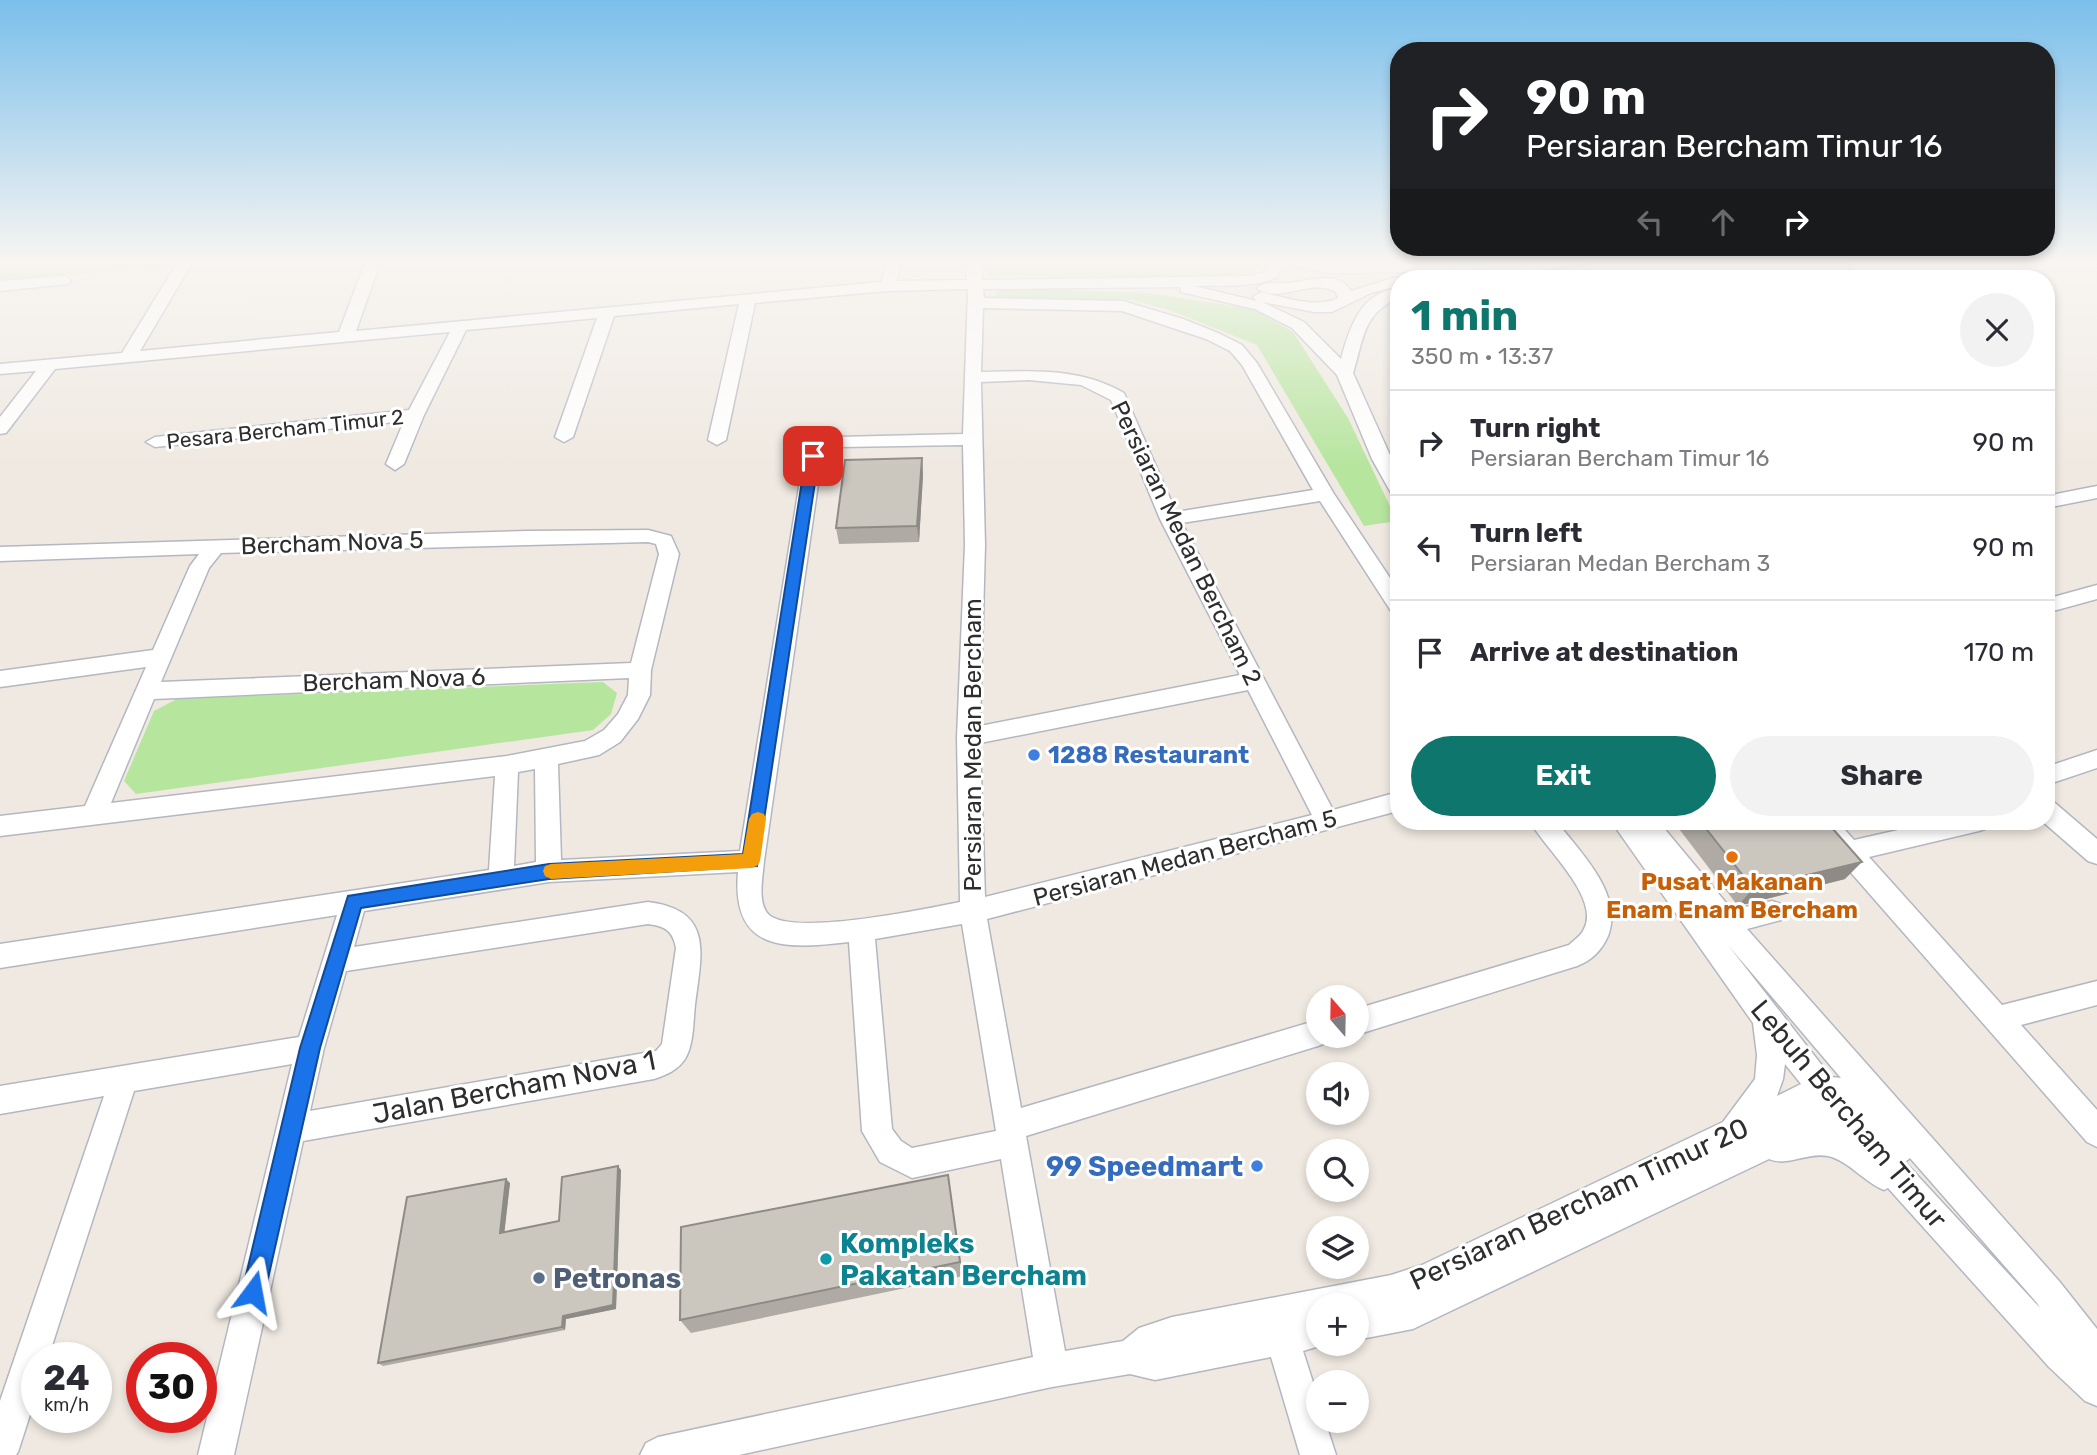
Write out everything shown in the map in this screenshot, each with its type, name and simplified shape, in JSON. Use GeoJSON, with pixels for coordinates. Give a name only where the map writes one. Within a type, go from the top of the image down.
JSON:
{"type":"FeatureCollection","features":[{"type":"Feature","properties":{"kind":"street"},"geometry":{"type":"LineString","coordinates":[[128,357],[144,331]]}},
{"type":"Feature","properties":{"kind":"street"},"geometry":{"type":"LineString","coordinates":[[346,336],[348,331]]}},
{"type":"Feature","properties":{"kind":"street"},"geometry":{"type":"LineString","coordinates":[[0,369],[411,331]]}},
{"type":"Feature","properties":{"kind":"street"},"geometry":{"type":"LineString","coordinates":[[395,464],[415,415],[458,331]]}},
{"type":"Feature","properties":{"kind":"street"},"geometry":{"type":"LineString","coordinates":[[564,437],[601,331]]}},
{"type":"Feature","properties":{"kind":"street"},"geometry":{"type":"LineString","coordinates":[[717,440],[741,331]]}},
{"type":"Feature","properties":{"kind":"street","name":"Persiaran Medan Bercham"},"geometry":{"type":"LineString","coordinates":[[973,331],[972,439],[975,545],[968,737],[973,913],[1052,1370]]}},
{"type":"Feature","properties":{"kind":"street"},"geometry":{"type":"LineString","coordinates":[[1197,331],[1236,348],[1249,363],[1325,494],[1390,594]]}},
{"type":"Feature","properties":{"kind":"street"},"geometry":{"type":"LineString","coordinates":[[1303,331],[1321,351],[1344,367]]}},
{"type":"Feature","properties":{"kind":"street"},"geometry":{"type":"LineString","coordinates":[[1321,331],[1344,367],[1390,475]]}},
{"type":"Feature","properties":{"kind":"street"},"geometry":{"type":"LineString","coordinates":[[1341,331],[1344,367]]}},
{"type":"Feature","properties":{"kind":"street"},"geometry":{"type":"LineString","coordinates":[[1344,367],[1355,331]]}},
{"type":"Feature","properties":{"kind":"street"},"geometry":{"type":"LineString","coordinates":[[0,429],[49,365]]}},
{"type":"Feature","properties":{"kind":"street","name":"Persiaran Medan Bercham 2"},"geometry":{"type":"LineString","coordinates":[[972,377],[1069,377],[1104,386],[1118,397],[1170,519],[1327,821]]}},
{"type":"Feature","properties":{"kind":"street","name":"Pesara Bercham Timur 2"},"geometry":{"type":"LineString","coordinates":[[155,442],[415,415]]}},
{"type":"Feature","properties":{"kind":"street","name":"Persiaran Medan Bercham 5"},"geometry":{"type":"LineString","coordinates":[[972,439],[838,442],[817,449],[813,456],[751,861],[750,906],[755,918],[766,928],[782,934],[797,935],[861,930],[973,913],[1390,804]]}},
{"type":"Feature","properties":{"kind":"street"},"geometry":{"type":"LineString","coordinates":[[2055,500],[2097,492]]}},
{"type":"Feature","properties":{"kind":"street"},"geometry":{"type":"LineString","coordinates":[[1170,519],[1325,494]]}},
{"type":"Feature","properties":{"kind":"street","name":"Bercham Nova 5"},"geometry":{"type":"LineString","coordinates":[[0,554],[528,537],[648,536],[664,540],[669,554],[640,670]]}},
{"type":"Feature","properties":{"kind":"street"},"geometry":{"type":"LineString","coordinates":[[94,814],[200,566],[215,547]]}},
{"type":"Feature","properties":{"kind":"street"},"geometry":{"type":"LineString","coordinates":[[2055,604],[2097,593]]}},
{"type":"Feature","properties":{"kind":"street"},"geometry":{"type":"LineString","coordinates":[[0,679],[162,657]]}},
{"type":"Feature","properties":{"kind":"street"},"geometry":{"type":"LineString","coordinates":[[0,826],[507,765],[590,749],[611,736],[627,719],[639,695],[640,670]]}},
{"type":"Feature","properties":{"kind":"street","name":"Bercham Nova 6"},"geometry":{"type":"LineString","coordinates":[[147,691],[640,670]]}},
{"type":"Feature","properties":{"kind":"street"},"geometry":{"type":"LineString","coordinates":[[968,737],[1252,681]]}},
{"type":"Feature","properties":{"kind":"street"},"geometry":{"type":"LineString","coordinates":[[546,759],[549,871]]}},
{"type":"Feature","properties":{"kind":"street"},"geometry":{"type":"LineString","coordinates":[[2055,773],[2097,759]]}},
{"type":"Feature","properties":{"kind":"street"},"geometry":{"type":"LineString","coordinates":[[501,879],[507,765]]}},
{"type":"Feature","properties":{"kind":"street"},"geometry":{"type":"LineString","coordinates":[[2055,818],[2097,854]]}},
{"type":"Feature","properties":{"kind":"street"},"geometry":{"type":"LineString","coordinates":[[1369,1017],[1577,954],[1588,947],[1597,936],[1601,921],[1596,896],[1548,830]]}},
{"type":"Feature","properties":{"kind":"street","name":"Lebuh Bercham Timur"},"geometry":{"type":"LineString","coordinates":[[1630,830],[1766,1018],[1920,1202],[2097,1389]]}},
{"type":"Feature","properties":{"kind":"street","name":"Lebuh Bercham Timur"},"geometry":{"type":"LineString","coordinates":[[1651,830],[1767,973],[2048,1292],[2097,1356]]}},
{"type":"Feature","properties":{"kind":"street"},"geometry":{"type":"LineString","coordinates":[[1830,830],[2097,1132]]}},
{"type":"Feature","properties":{"kind":"street"},"geometry":{"type":"LineString","coordinates":[[1848,852],[1941,830]]}},
{"type":"Feature","properties":{"kind":"street"},"geometry":{"type":"LineString","coordinates":[[0,956],[549,871],[751,861]]}},
{"type":"Feature","properties":{"kind":"street"},"geometry":{"type":"LineString","coordinates":[[216,1455],[310,1048],[354,901]]}},
{"type":"Feature","properties":{"kind":"street"},"geometry":{"type":"LineString","coordinates":[[1725,923],[1772,912]]}},
{"type":"Feature","properties":{"kind":"street","name":"Jalan Bercham Nova 1"},"geometry":{"type":"LineString","coordinates":[[291,1129],[653,1066],[666,1060],[675,1049],[690,948],[687,933],[679,922],[664,914],[649,913],[337,961]]}},
{"type":"Feature","properties":{"kind":"street"},"geometry":{"type":"LineString","coordinates":[[861,930],[877,1131],[884,1146],[896,1158],[912,1163],[1012,1134],[1306,1037]]}},
{"type":"Feature","properties":{"kind":"street"},"geometry":{"type":"LineString","coordinates":[[1767,973],[1768,984],[1835,1077],[1833,1096],[1855,1100],[1997,1256],[2048,1292]]}},
{"type":"Feature","properties":{"kind":"street"},"geometry":{"type":"LineString","coordinates":[[1997,1019],[2097,993]]}},
{"type":"Feature","properties":{"kind":"street"},"geometry":{"type":"LineString","coordinates":[[1733,1147],[1761,1100],[1771,1074],[1766,1018]]}},
{"type":"Feature","properties":{"kind":"street"},"geometry":{"type":"LineString","coordinates":[[0,1100],[310,1048]]}},
{"type":"Feature","properties":{"kind":"street"},"geometry":{"type":"LineString","coordinates":[[0,1452],[124,1079]]}},
{"type":"Feature","properties":{"kind":"street","name":"Persiaran Bercham Timur 20"},"geometry":{"type":"LineString","coordinates":[[1369,1321],[1413,1313],[1833,1096]]}},
{"type":"Feature","properties":{"kind":"street"},"geometry":{"type":"LineString","coordinates":[[1733,1147],[1814,1139],[1828,1141],[1866,1161],[1920,1202]]}},
{"type":"Feature","properties":{"kind":"street","name":"Persiaran Bercham Timur 20"},"geometry":{"type":"LineString","coordinates":[[658,1455],[1052,1370],[1130,1357],[1154,1363],[1426,1280],[1733,1147]]}},
{"type":"Feature","properties":{"kind":"street"},"geometry":{"type":"LineString","coordinates":[[1279,1326],[1318,1455]]}},
{"type":"Feature","properties":{"kind":"street","name":"Persiaran Bercham Timur 20"},"geometry":{"type":"LineString","coordinates":[[1279,1326],[1306,1329]]}},
{"type":"Feature","properties":{"kind":"green space"},"geometry":{"type":"Polygon","coordinates":[[[1222,331],[1293,332],[1348,418],[1390,506],[1390,522],[1364,526],[1257,345],[1222,331]]]}},
{"type":"Feature","properties":{"kind":"green space"},"geometry":{"type":"Polygon","coordinates":[[[603,682],[617,693],[611,714],[593,730],[136,794],[124,781],[154,711],[177,699],[603,682]]]}},
{"type":"Feature","properties":{"kind":"building"},"geometry":{"type":"Polygon","coordinates":[[[922,458],[917,526],[836,528],[845,460],[922,458]]]}},
{"type":"Feature","properties":{"kind":"building"},"geometry":{"type":"Polygon","coordinates":[[[1707,830],[1834,830],[1862,862],[1753,888],[1707,830]]]}},
{"type":"Feature","properties":{"kind":"building"},"geometry":{"type":"Polygon","coordinates":[[[618,1166],[613,1305],[563,1316],[562,1327],[378,1363],[407,1197],[506,1179],[500,1233],[559,1221],[562,1177],[618,1166]]]}},
{"type":"Feature","properties":{"kind":"building","name":"Kompleks Pakatan Bercham"},"geometry":{"type":"Polygon","coordinates":[[[948,1175],[960,1262],[680,1320],[681,1227],[948,1175]]]}},
{"type":"Feature","properties":{"kind":"slow traffic"},"geometry":{"type":"LineString","coordinates":[[551,871],[751,861],[758,819]]}},
{"type":"Feature","properties":{"kind":"place","name":"1288 Restaurant"},"geometry":{"type":"Point","coordinates":[1034,755]}},
{"type":"Feature","properties":{"kind":"place","name":"Pusat Makanan Enam Enam Bercham"},"geometry":{"type":"Point","coordinates":[1732,857]}},
{"type":"Feature","properties":{"kind":"place","name":"99 Speedmart"},"geometry":{"type":"Point","coordinates":[1257,1166]}},
{"type":"Feature","properties":{"kind":"place","name":"Kompleks Pakatan Bercham"},"geometry":{"type":"Point","coordinates":[826,1259]}},
{"type":"Feature","properties":{"kind":"place","name":"Petronas"},"geometry":{"type":"Point","coordinates":[539,1278]}},
{"type":"Feature","properties":{"kind":"route"},"geometry":{"type":"LineString","coordinates":[[253,1292],[310,1048],[354,901],[549,871],[751,861],[813,456]]}}]}
